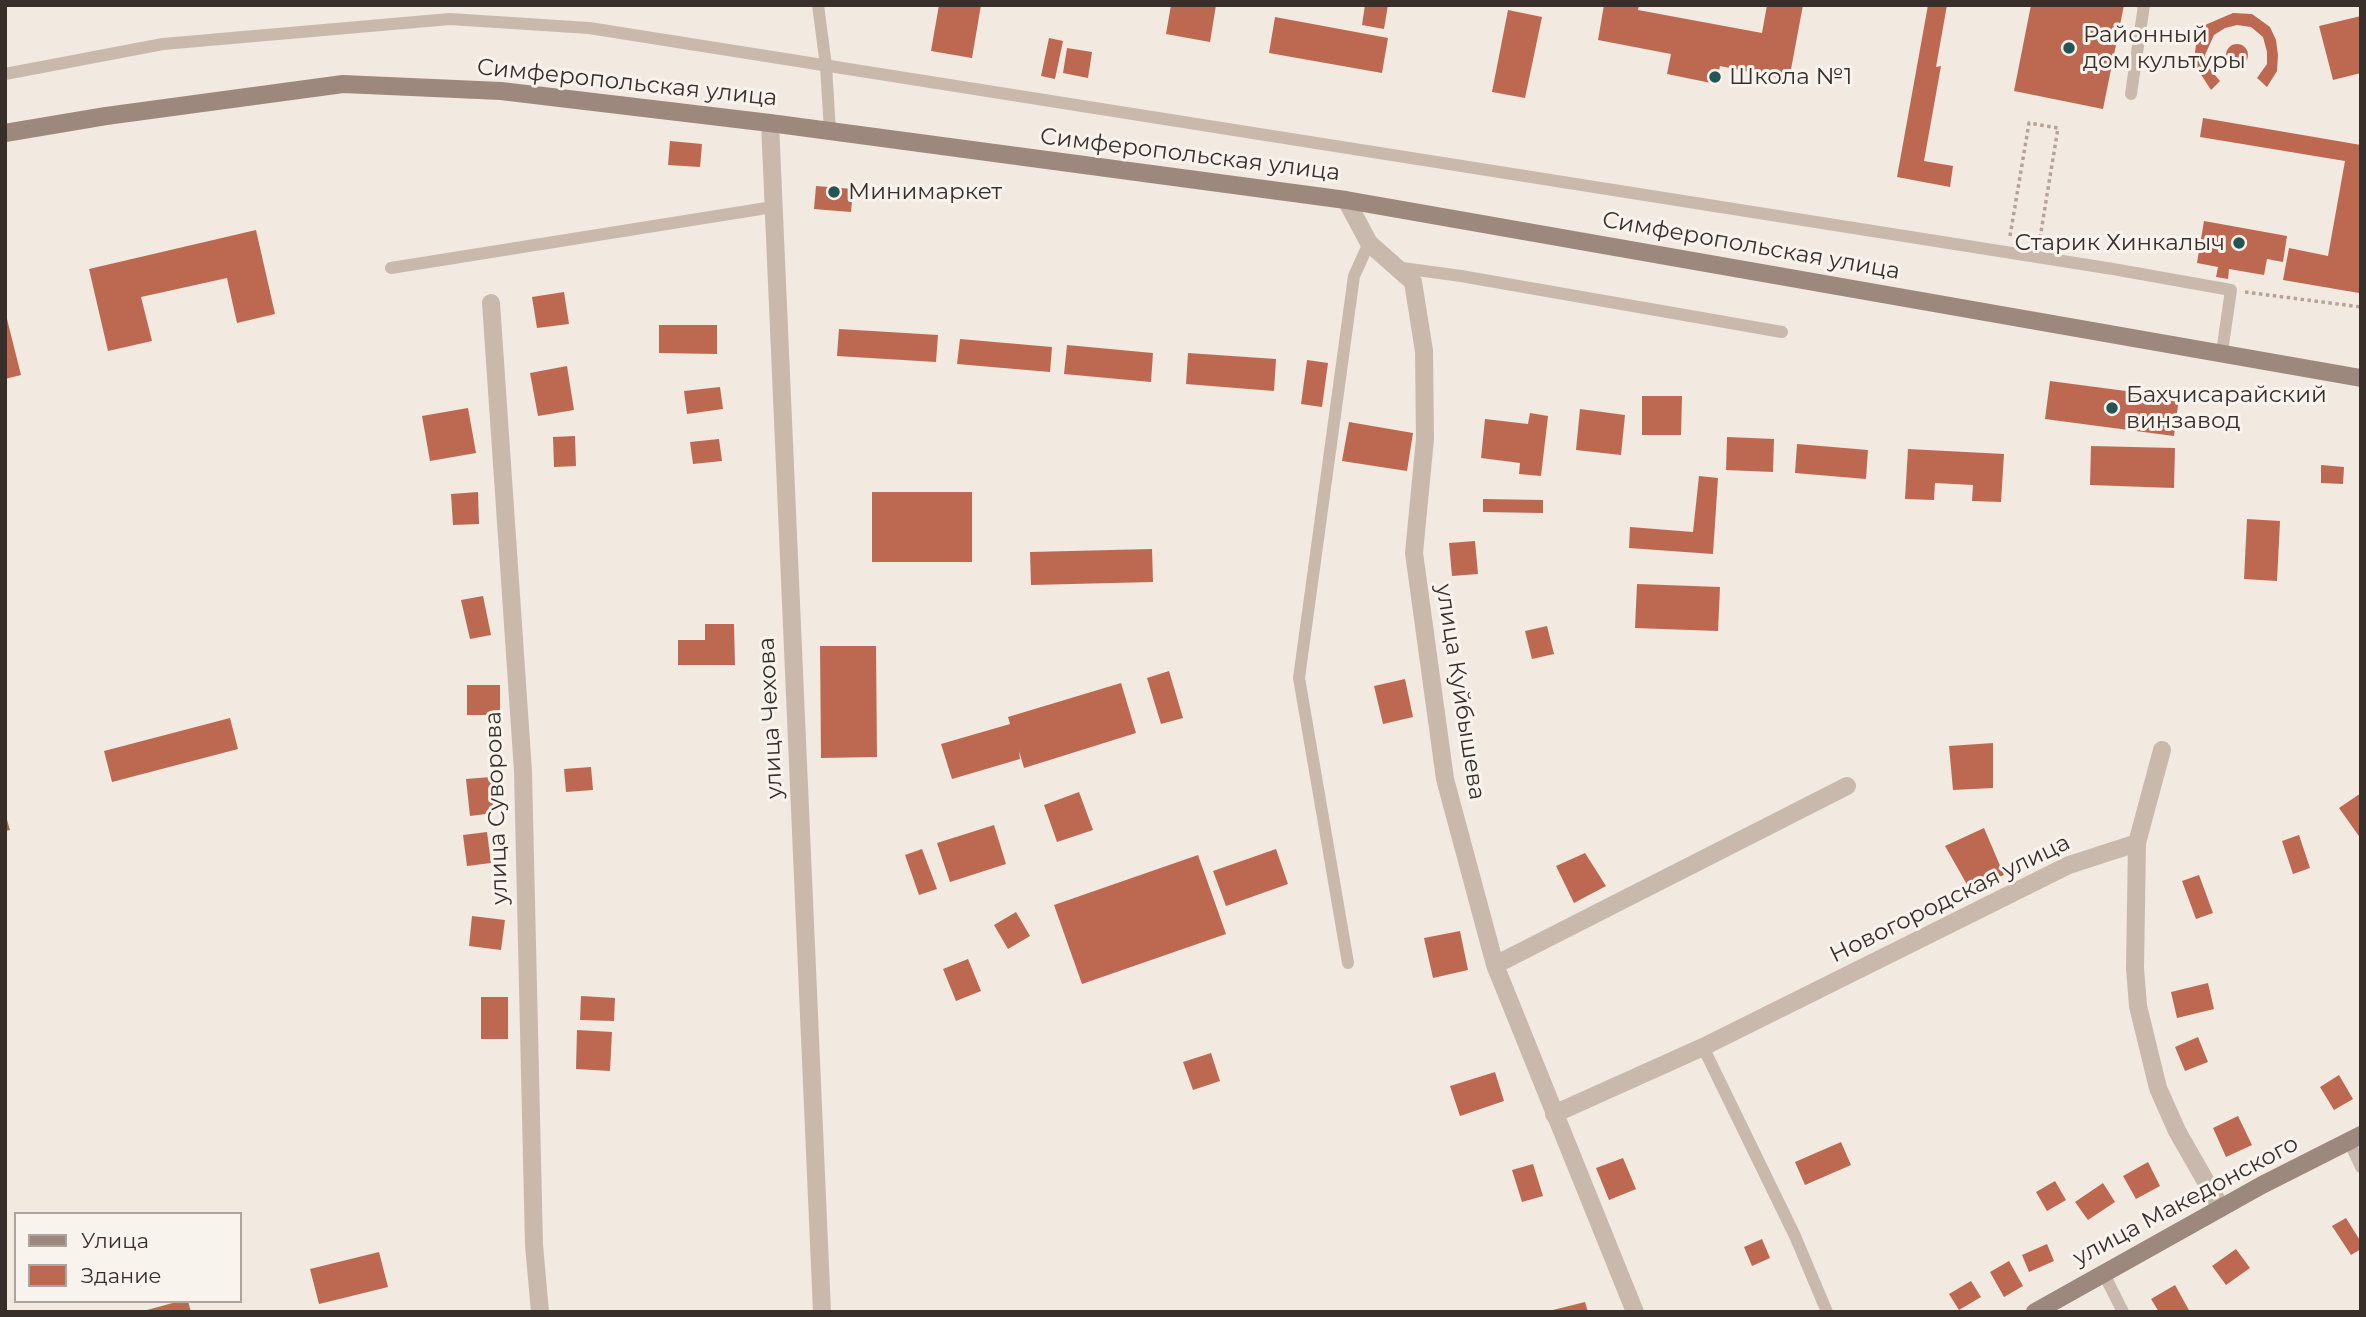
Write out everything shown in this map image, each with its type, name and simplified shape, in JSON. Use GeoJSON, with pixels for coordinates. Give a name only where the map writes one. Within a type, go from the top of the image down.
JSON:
{"type":"FeatureCollection","features":[{"type":"Feature","properties":{"kind":"main road","name":"Симферопольская улица"},"geometry":{"type":"LineString","coordinates":[[5,133],[106,116],[343,84],[501,91],[770,122],[1346,200],[2361,378]]}},
{"type":"Feature","properties":{"kind":"main road","name":"улица Македонского"},"geometry":{"type":"LineString","coordinates":[[2035,1312],[2103,1272],[2355,1138]]}},
{"type":"Feature","properties":{"kind":"street","name":"улица Чехова"},"geometry":{"type":"LineString","coordinates":[[770,122],[822,1312]]}},
{"type":"Feature","properties":{"kind":"street","name":"улица Куйбышева"},"geometry":{"type":"LineString","coordinates":[[1346,200],[1369,243],[1413,282],[1424,351],[1424,439],[1414,553],[1445,779],[1495,965],[1634,1312]]}},
{"type":"Feature","properties":{"kind":"street","name":"улица Суворова"},"geometry":{"type":"LineString","coordinates":[[491,303],[523,771],[534,1245],[540,1312]]}},
{"type":"Feature","properties":{"kind":"street"},"geometry":{"type":"LineString","coordinates":[[2162,750],[2137,843],[2135,968],[2138,1006],[2158,1088],[2176,1131],[2221,1208]]}},
{"type":"Feature","properties":{"kind":"street"},"geometry":{"type":"LineString","coordinates":[[1495,965],[1846,786]]}},
{"type":"Feature","properties":{"kind":"street","name":"Новогородская улица"},"geometry":{"type":"LineString","coordinates":[[1554,1114],[1703,1047],[2069,865],[2137,843]]}},
{"type":"Feature","properties":{"kind":"lane"},"geometry":{"type":"LineString","coordinates":[[818,5],[826,66],[830,131]]}},
{"type":"Feature","properties":{"kind":"lane"},"geometry":{"type":"LineString","coordinates":[[2131,94],[2144,5]]}},
{"type":"Feature","properties":{"kind":"lane"},"geometry":{"type":"LineString","coordinates":[[5,74],[163,44],[450,19],[589,28],[2007,252],[2231,290],[2222,352]]}},
{"type":"Feature","properties":{"kind":"lane"},"geometry":{"type":"LineString","coordinates":[[391,268],[773,207]]}},
{"type":"Feature","properties":{"kind":"lane"},"geometry":{"type":"LineString","coordinates":[[1348,963],[1299,678],[1354,276],[1369,243]]}},
{"type":"Feature","properties":{"kind":"lane"},"geometry":{"type":"LineString","coordinates":[[1395,267],[1782,332]]}},
{"type":"Feature","properties":{"kind":"lane"},"geometry":{"type":"LineString","coordinates":[[1703,1047],[1795,1236],[1827,1312]]}},
{"type":"Feature","properties":{"kind":"lane"},"geometry":{"type":"LineString","coordinates":[[2355,1138],[2361,1167]]}},
{"type":"Feature","properties":{"kind":"lane"},"geometry":{"type":"LineString","coordinates":[[2103,1272],[2123,1312]]}},
{"type":"Feature","properties":{"kind":"path"},"geometry":{"type":"LineString","coordinates":[[2007,252],[2029,123],[2059,128],[2037,257]]}},
{"type":"Feature","properties":{"kind":"path"},"geometry":{"type":"LineString","coordinates":[[2231,290],[2361,307]]}},
{"type":"Feature","properties":{"kind":"building"},"geometry":{"type":"Polygon","coordinates":[[[939,5],[981,5],[972,58],[931,51],[939,5]]]}},
{"type":"Feature","properties":{"kind":"building"},"geometry":{"type":"Polygon","coordinates":[[[1171,5],[1216,5],[1210,42],[1166,34],[1171,5]]]}},
{"type":"Feature","properties":{"kind":"building"},"geometry":{"type":"Polygon","coordinates":[[[1365,5],[1388,5],[1384,29],[1362,25],[1365,5]]]}},
{"type":"Feature","properties":{"kind":"building"},"geometry":{"type":"Polygon","coordinates":[[[1604,5],[1639,5],[1638,10],[1762,33],[1767,5],[1803,5],[1789,80],[1720,66],[1716,84],[1667,74],[1671,54],[1598,40],[1604,5]]]}},
{"type":"Feature","properties":{"kind":"building"},"geometry":{"type":"Polygon","coordinates":[[[1928,5],[1947,5],[1936,67],[1941,66],[1924,161],[1953,166],[1950,187],[1897,177],[1928,5]]]}},
{"type":"Feature","properties":{"kind":"building","name":"Районный дом культуры"},"geometry":{"type":"Polygon","coordinates":[[[2031,5],[2124,5],[2103,109],[2014,91],[2031,5]]]}},
{"type":"Feature","properties":{"kind":"building"},"geometry":{"type":"Polygon","coordinates":[[[1508,10],[1542,17],[1525,98],[1492,92],[1508,10]]]}},
{"type":"Feature","properties":{"kind":"building"},"geometry":{"type":"Polygon","coordinates":[[[2233,13],[2252,14],[2270,27],[2276,40],[2277,71],[2267,87],[2257,78],[2267,64],[2263,37],[2251,27],[2237,25],[2214,35],[2205,55],[2207,66],[2220,81],[2211,90],[2196,67],[2197,38],[2205,25],[2233,13]]]}},
{"type":"Feature","properties":{"kind":"building"},"geometry":{"type":"Polygon","coordinates":[[[2361,16],[2361,73],[2333,80],[2319,26],[2361,16]]]}},
{"type":"Feature","properties":{"kind":"building"},"geometry":{"type":"Polygon","coordinates":[[[1275,17],[1388,38],[1382,73],[1269,53],[1275,17]]]}},
{"type":"Feature","properties":{"kind":"building"},"geometry":{"type":"Polygon","coordinates":[[[1049,38],[1063,41],[1055,79],[1041,76],[1049,38]]]}},
{"type":"Feature","properties":{"kind":"building"},"geometry":{"type":"Polygon","coordinates":[[[2237,44],[2245,47],[2248,55],[2245,63],[2237,66],[2229,63],[2226,55],[2229,47],[2237,44]]]}},
{"type":"Feature","properties":{"kind":"building"},"geometry":{"type":"Polygon","coordinates":[[[1067,48],[1092,52],[1088,78],[1063,73],[1067,48]]]}},
{"type":"Feature","properties":{"kind":"building"},"geometry":{"type":"Polygon","coordinates":[[[2203,118],[2361,145],[2359,293],[2283,280],[2289,248],[2328,256],[2345,161],[2200,137],[2203,118]]]}},
{"type":"Feature","properties":{"kind":"building"},"geometry":{"type":"Polygon","coordinates":[[[670,141],[702,144],[700,167],[668,165],[670,141]]]}},
{"type":"Feature","properties":{"kind":"building"},"geometry":{"type":"Polygon","coordinates":[[[816,186],[853,189],[851,212],[814,209],[816,186]]]}},
{"type":"Feature","properties":{"kind":"building"},"geometry":{"type":"Polygon","coordinates":[[[2204,221],[2287,236],[2283,262],[2267,259],[2264,275],[2229,269],[2228,279],[2216,277],[2218,267],[2197,263],[2204,221]]]}},
{"type":"Feature","properties":{"kind":"building"},"geometry":{"type":"Polygon","coordinates":[[[256,230],[275,314],[237,323],[227,278],[141,297],[152,341],[108,351],[89,269],[256,230]]]}},
{"type":"Feature","properties":{"kind":"building"},"geometry":{"type":"Polygon","coordinates":[[[564,292],[569,324],[537,328],[532,297],[564,292]]]}},
{"type":"Feature","properties":{"kind":"building"},"geometry":{"type":"Polygon","coordinates":[[[5,311],[21,375],[5,379],[5,311]]]}},
{"type":"Feature","properties":{"kind":"building"},"geometry":{"type":"Polygon","coordinates":[[[659,325],[717,325],[717,354],[659,353],[659,325]]]}},
{"type":"Feature","properties":{"kind":"building"},"geometry":{"type":"Polygon","coordinates":[[[839,329],[938,335],[936,362],[837,356],[839,329]]]}},
{"type":"Feature","properties":{"kind":"building"},"geometry":{"type":"Polygon","coordinates":[[[960,339],[1052,347],[1050,372],[957,364],[960,339]]]}},
{"type":"Feature","properties":{"kind":"building"},"geometry":{"type":"Polygon","coordinates":[[[1067,345],[1153,353],[1151,382],[1064,374],[1067,345]]]}},
{"type":"Feature","properties":{"kind":"building"},"geometry":{"type":"Polygon","coordinates":[[[1188,353],[1276,359],[1274,391],[1186,384],[1188,353]]]}},
{"type":"Feature","properties":{"kind":"building"},"geometry":{"type":"Polygon","coordinates":[[[1307,360],[1328,363],[1322,407],[1301,404],[1307,360]]]}},
{"type":"Feature","properties":{"kind":"building"},"geometry":{"type":"Polygon","coordinates":[[[567,366],[574,410],[538,416],[530,373],[567,366]]]}},
{"type":"Feature","properties":{"kind":"building","name":"Бахчисарайский винзавод"},"geometry":{"type":"Polygon","coordinates":[[[2050,381],[2179,398],[2174,436],[2045,419],[2050,381]]]}},
{"type":"Feature","properties":{"kind":"building"},"geometry":{"type":"Polygon","coordinates":[[[720,387],[723,409],[687,414],[684,391],[720,387]]]}},
{"type":"Feature","properties":{"kind":"building"},"geometry":{"type":"Polygon","coordinates":[[[1642,396],[1682,396],[1681,435],[1642,435],[1642,396]]]}},
{"type":"Feature","properties":{"kind":"building"},"geometry":{"type":"Polygon","coordinates":[[[468,408],[476,453],[430,461],[422,416],[468,408]]]}},
{"type":"Feature","properties":{"kind":"building"},"geometry":{"type":"Polygon","coordinates":[[[1580,409],[1625,415],[1621,455],[1576,450],[1580,409]]]}},
{"type":"Feature","properties":{"kind":"building"},"geometry":{"type":"Polygon","coordinates":[[[1530,413],[1548,416],[1541,476],[1519,474],[1520,463],[1481,458],[1485,419],[1528,424],[1530,413]]]}},
{"type":"Feature","properties":{"kind":"building"},"geometry":{"type":"Polygon","coordinates":[[[1349,422],[1413,433],[1407,471],[1342,461],[1349,422]]]}},
{"type":"Feature","properties":{"kind":"building"},"geometry":{"type":"Polygon","coordinates":[[[575,436],[576,466],[554,467],[553,437],[575,436]]]}},
{"type":"Feature","properties":{"kind":"building"},"geometry":{"type":"Polygon","coordinates":[[[1727,437],[1774,439],[1773,472],[1726,470],[1727,437]]]}},
{"type":"Feature","properties":{"kind":"building"},"geometry":{"type":"Polygon","coordinates":[[[719,439],[722,461],[693,464],[690,442],[719,439]]]}},
{"type":"Feature","properties":{"kind":"building"},"geometry":{"type":"Polygon","coordinates":[[[1797,444],[1868,450],[1866,479],[1795,473],[1797,444]]]}},
{"type":"Feature","properties":{"kind":"building"},"geometry":{"type":"Polygon","coordinates":[[[2091,446],[2175,448],[2174,488],[2090,485],[2091,446]]]}},
{"type":"Feature","properties":{"kind":"building"},"geometry":{"type":"Polygon","coordinates":[[[1908,449],[2004,454],[2001,502],[1972,501],[1973,485],[1935,483],[1934,500],[1905,499],[1908,449]]]}},
{"type":"Feature","properties":{"kind":"building"},"geometry":{"type":"Polygon","coordinates":[[[2321,465],[2344,467],[2343,484],[2321,483],[2321,465]]]}},
{"type":"Feature","properties":{"kind":"building"},"geometry":{"type":"Polygon","coordinates":[[[1699,476],[1718,478],[1713,554],[1629,548],[1630,527],[1693,532],[1699,476]]]}},
{"type":"Feature","properties":{"kind":"building"},"geometry":{"type":"Polygon","coordinates":[[[478,492],[479,524],[453,525],[451,494],[478,492]]]}},
{"type":"Feature","properties":{"kind":"building"},"geometry":{"type":"Polygon","coordinates":[[[872,492],[972,492],[972,562],[872,562],[872,492]]]}},
{"type":"Feature","properties":{"kind":"building"},"geometry":{"type":"Polygon","coordinates":[[[1483,499],[1543,500],[1543,513],[1483,512],[1483,499]]]}},
{"type":"Feature","properties":{"kind":"building"},"geometry":{"type":"Polygon","coordinates":[[[2247,519],[2280,521],[2277,581],[2244,579],[2247,519]]]}},
{"type":"Feature","properties":{"kind":"building"},"geometry":{"type":"Polygon","coordinates":[[[1475,541],[1478,574],[1452,576],[1449,543],[1475,541]]]}},
{"type":"Feature","properties":{"kind":"building"},"geometry":{"type":"Polygon","coordinates":[[[1152,549],[1153,582],[1031,585],[1030,552],[1152,549]]]}},
{"type":"Feature","properties":{"kind":"building"},"geometry":{"type":"Polygon","coordinates":[[[1637,584],[1720,587],[1718,631],[1635,628],[1637,584]]]}},
{"type":"Feature","properties":{"kind":"building"},"geometry":{"type":"Polygon","coordinates":[[[483,596],[491,635],[470,639],[461,600],[483,596]]]}},
{"type":"Feature","properties":{"kind":"building"},"geometry":{"type":"Polygon","coordinates":[[[705,624],[734,624],[735,665],[678,665],[678,640],[705,640],[705,624]]]}},
{"type":"Feature","properties":{"kind":"building"},"geometry":{"type":"Polygon","coordinates":[[[1547,626],[1554,654],[1532,659],[1525,631],[1547,626]]]}},
{"type":"Feature","properties":{"kind":"building"},"geometry":{"type":"Polygon","coordinates":[[[820,646],[876,646],[877,757],[821,758],[820,646]]]}},
{"type":"Feature","properties":{"kind":"building"},"geometry":{"type":"Polygon","coordinates":[[[1169,671],[1183,718],[1161,724],[1147,678],[1169,671]]]}},
{"type":"Feature","properties":{"kind":"building"},"geometry":{"type":"Polygon","coordinates":[[[1405,679],[1413,717],[1383,724],[1374,686],[1405,679]]]}},
{"type":"Feature","properties":{"kind":"building"},"geometry":{"type":"Polygon","coordinates":[[[1121,683],[1136,733],[1024,768],[1019,751],[1020,759],[952,779],[941,744],[1010,724],[1008,717],[1121,683]]]}},
{"type":"Feature","properties":{"kind":"building"},"geometry":{"type":"Polygon","coordinates":[[[467,685],[500,685],[500,715],[467,715],[467,685]]]}},
{"type":"Feature","properties":{"kind":"building"},"geometry":{"type":"Polygon","coordinates":[[[230,718],[238,749],[112,782],[104,751],[230,718]]]}},
{"type":"Feature","properties":{"kind":"building"},"geometry":{"type":"Polygon","coordinates":[[[1993,743],[1993,788],[1953,790],[1949,746],[1993,743]]]}},
{"type":"Feature","properties":{"kind":"building"},"geometry":{"type":"Polygon","coordinates":[[[591,767],[593,790],[566,792],[564,769],[591,767]]]}},
{"type":"Feature","properties":{"kind":"building"},"geometry":{"type":"Polygon","coordinates":[[[491,777],[494,813],[470,816],[466,779],[491,777]]]}},
{"type":"Feature","properties":{"kind":"building"},"geometry":{"type":"Polygon","coordinates":[[[1079,792],[1093,830],[1057,842],[1044,805],[1079,792]]]}},
{"type":"Feature","properties":{"kind":"building"},"geometry":{"type":"Polygon","coordinates":[[[2361,793],[2361,839],[2339,808],[2361,793]]]}},
{"type":"Feature","properties":{"kind":"building"},"geometry":{"type":"Polygon","coordinates":[[[5,813],[10,830],[5,831],[5,813]]]}},
{"type":"Feature","properties":{"kind":"building"},"geometry":{"type":"Polygon","coordinates":[[[994,825],[1006,864],[950,882],[937,843],[994,825]]]}},
{"type":"Feature","properties":{"kind":"building"},"geometry":{"type":"Polygon","coordinates":[[[1984,828],[2004,875],[1969,888],[1945,846],[1984,828]]]}},
{"type":"Feature","properties":{"kind":"building"},"geometry":{"type":"Polygon","coordinates":[[[487,832],[491,863],[467,866],[463,835],[487,832]]]}},
{"type":"Feature","properties":{"kind":"building"},"geometry":{"type":"Polygon","coordinates":[[[2299,835],[2310,868],[2293,874],[2282,841],[2299,835]]]}},
{"type":"Feature","properties":{"kind":"building"},"geometry":{"type":"Polygon","coordinates":[[[922,849],[937,889],[919,895],[905,855],[922,849]]]}},
{"type":"Feature","properties":{"kind":"building"},"geometry":{"type":"Polygon","coordinates":[[[1276,849],[1288,884],[1226,906],[1213,871],[1276,849]]]}},
{"type":"Feature","properties":{"kind":"building"},"geometry":{"type":"Polygon","coordinates":[[[1585,853],[1606,886],[1574,903],[1556,866],[1585,853]]]}},
{"type":"Feature","properties":{"kind":"building"},"geometry":{"type":"Polygon","coordinates":[[[1198,855],[1226,934],[1082,984],[1054,905],[1198,855]]]}},
{"type":"Feature","properties":{"kind":"building"},"geometry":{"type":"Polygon","coordinates":[[[2199,875],[2213,913],[2196,919],[2182,881],[2199,875]]]}},
{"type":"Feature","properties":{"kind":"building"},"geometry":{"type":"Polygon","coordinates":[[[1016,912],[1030,936],[1008,949],[994,925],[1016,912]]]}},
{"type":"Feature","properties":{"kind":"building"},"geometry":{"type":"Polygon","coordinates":[[[472,916],[505,920],[501,950],[469,946],[472,916]]]}},
{"type":"Feature","properties":{"kind":"building"},"geometry":{"type":"Polygon","coordinates":[[[1460,931],[1468,970],[1433,978],[1424,938],[1460,931]]]}},
{"type":"Feature","properties":{"kind":"building"},"geometry":{"type":"Polygon","coordinates":[[[968,959],[981,991],[956,1001],[943,969],[968,959]]]}},
{"type":"Feature","properties":{"kind":"building"},"geometry":{"type":"Polygon","coordinates":[[[2208,983],[2214,1009],[2177,1018],[2171,992],[2208,983]]]}},
{"type":"Feature","properties":{"kind":"building"},"geometry":{"type":"Polygon","coordinates":[[[581,996],[615,998],[614,1021],[580,1020],[581,996]]]}},
{"type":"Feature","properties":{"kind":"building"},"geometry":{"type":"Polygon","coordinates":[[[481,997],[508,997],[508,1039],[481,1039],[481,997]]]}},
{"type":"Feature","properties":{"kind":"building"},"geometry":{"type":"Polygon","coordinates":[[[577,1030],[612,1032],[610,1071],[576,1069],[577,1030]]]}},
{"type":"Feature","properties":{"kind":"building"},"geometry":{"type":"Polygon","coordinates":[[[2198,1037],[2208,1062],[2185,1071],[2175,1047],[2198,1037]]]}},
{"type":"Feature","properties":{"kind":"building"},"geometry":{"type":"Polygon","coordinates":[[[1211,1053],[1220,1081],[1193,1090],[1183,1062],[1211,1053]]]}},
{"type":"Feature","properties":{"kind":"building"},"geometry":{"type":"Polygon","coordinates":[[[1495,1072],[1504,1101],[1460,1116],[1450,1086],[1495,1072]]]}},
{"type":"Feature","properties":{"kind":"building"},"geometry":{"type":"Polygon","coordinates":[[[2339,1075],[2353,1099],[2334,1110],[2320,1087],[2339,1075]]]}},
{"type":"Feature","properties":{"kind":"building"},"geometry":{"type":"Polygon","coordinates":[[[2238,1116],[2252,1145],[2226,1157],[2213,1128],[2238,1116]]]}},
{"type":"Feature","properties":{"kind":"building"},"geometry":{"type":"Polygon","coordinates":[[[1841,1142],[1851,1165],[1805,1185],[1795,1162],[1841,1142]]]}},
{"type":"Feature","properties":{"kind":"building"},"geometry":{"type":"Polygon","coordinates":[[[1623,1158],[1636,1189],[1609,1200],[1596,1168],[1623,1158]]]}},
{"type":"Feature","properties":{"kind":"building"},"geometry":{"type":"Polygon","coordinates":[[[2148,1162],[2160,1186],[2136,1199],[2123,1176],[2148,1162]]]}},
{"type":"Feature","properties":{"kind":"building"},"geometry":{"type":"Polygon","coordinates":[[[1533,1164],[1543,1196],[1522,1202],[1512,1170],[1533,1164]]]}},
{"type":"Feature","properties":{"kind":"building"},"geometry":{"type":"Polygon","coordinates":[[[2055,1181],[2066,1200],[2047,1211],[2036,1192],[2055,1181]]]}},
{"type":"Feature","properties":{"kind":"building"},"geometry":{"type":"Polygon","coordinates":[[[2103,1183],[2115,1202],[2088,1220],[2075,1202],[2103,1183]]]}},
{"type":"Feature","properties":{"kind":"building"},"geometry":{"type":"Polygon","coordinates":[[[2346,1218],[2361,1242],[2361,1249],[2351,1255],[2332,1226],[2346,1218]]]}},
{"type":"Feature","properties":{"kind":"building"},"geometry":{"type":"Polygon","coordinates":[[[1762,1239],[1770,1258],[1752,1266],[1744,1247],[1762,1239]]]}},
{"type":"Feature","properties":{"kind":"building"},"geometry":{"type":"Polygon","coordinates":[[[2047,1244],[2054,1261],[2029,1272],[2022,1255],[2047,1244]]]}},
{"type":"Feature","properties":{"kind":"building"},"geometry":{"type":"Polygon","coordinates":[[[2236,1249],[2250,1268],[2226,1285],[2212,1266],[2236,1249]]]}},
{"type":"Feature","properties":{"kind":"building"},"geometry":{"type":"Polygon","coordinates":[[[379,1252],[388,1287],[319,1304],[310,1269],[379,1252]]]}},
{"type":"Feature","properties":{"kind":"building"},"geometry":{"type":"Polygon","coordinates":[[[2009,1261],[2023,1286],[2004,1297],[1990,1272],[2009,1261]]]}},
{"type":"Feature","properties":{"kind":"building"},"geometry":{"type":"Polygon","coordinates":[[[1971,1281],[1981,1297],[1959,1310],[1949,1294],[1971,1281]]]}},
{"type":"Feature","properties":{"kind":"building"},"geometry":{"type":"Polygon","coordinates":[[[2175,1285],[2190,1312],[2159,1312],[2151,1299],[2175,1285]]]}},
{"type":"Feature","properties":{"kind":"building"},"geometry":{"type":"Polygon","coordinates":[[[1585,1302],[1588,1312],[1549,1312],[1549,1311],[1585,1302]]]}},
{"type":"Feature","properties":{"kind":"building"},"geometry":{"type":"Polygon","coordinates":[[[173,1303],[189,1303],[191,1312],[147,1312],[173,1303]]]}},
{"type":"Feature","properties":{"kind":"place","name":"Районный дом культуры"},"geometry":{"type":"Point","coordinates":[2069,48]}},
{"type":"Feature","properties":{"kind":"place","name":"Школа №1"},"geometry":{"type":"Point","coordinates":[1715,77]}},
{"type":"Feature","properties":{"kind":"place","name":"Минимаркет"},"geometry":{"type":"Point","coordinates":[834,192]}},
{"type":"Feature","properties":{"kind":"place","name":"Старик Хинкалыч"},"geometry":{"type":"Point","coordinates":[2239,243]}},
{"type":"Feature","properties":{"kind":"place","name":"Бахчисарайский винзавод"},"geometry":{"type":"Point","coordinates":[2112,408]}}]}
